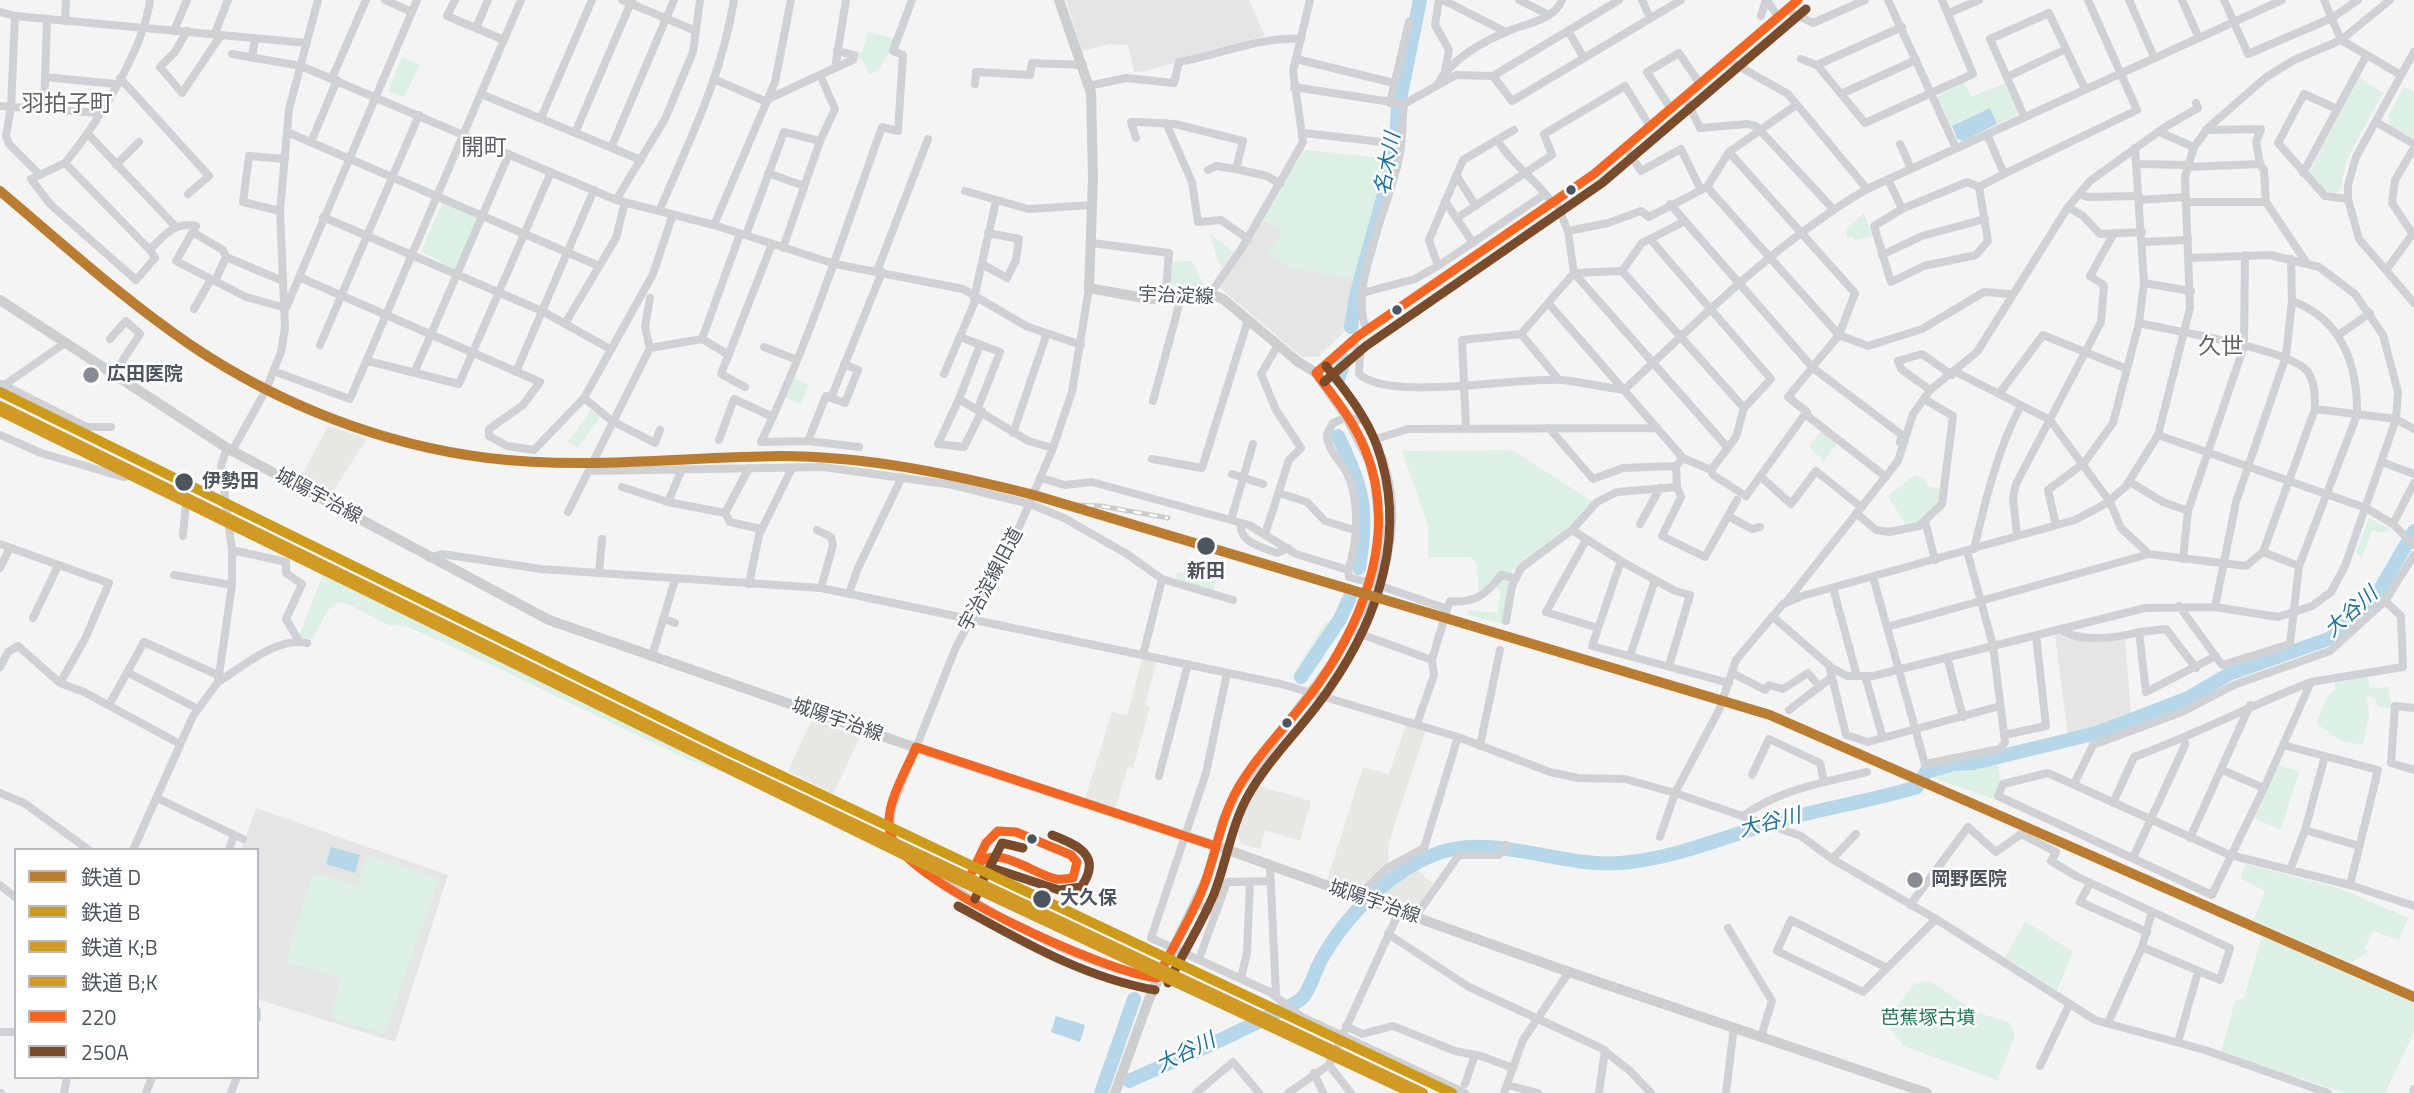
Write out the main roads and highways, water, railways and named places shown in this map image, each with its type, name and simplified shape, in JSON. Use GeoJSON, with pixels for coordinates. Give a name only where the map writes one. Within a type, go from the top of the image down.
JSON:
{"type":"FeatureCollection","features":[{"type":"Feature","properties":{"kind":"main road","name":"宇治淀線"},"geometry":{"type":"LineString","coordinates":[[1059,0],[1083,65],[1092,107],[1093,205],[1089,288],[1165,300],[1210,295],[1223,299],[1316,373],[1347,416],[1375,481],[1380,527],[1375,572]]}},
{"type":"Feature","properties":{"kind":"main road","name":"城陽宇治線"},"geometry":{"type":"LineString","coordinates":[[0,300],[229,449],[549,620],[916,747],[1215,846],[1569,972],[1927,1093]]}},
{"type":"Feature","properties":{"kind":"main road"},"geometry":{"type":"LineString","coordinates":[[1115,1093],[1157,978],[1207,878],[1215,846],[1238,789],[1311,693],[1352,632],[1366,601]]}},
{"type":"Feature","properties":{"kind":"water"},"geometry":{"type":"Polygon","coordinates":[[[1990,108],[1997,124],[1963,141],[1957,139],[1952,126],[1990,108]]]}},
{"type":"Feature","properties":{"kind":"water"},"geometry":{"type":"Polygon","coordinates":[[[331,847],[360,855],[355,873],[326,864],[331,847]]]}},
{"type":"Feature","properties":{"kind":"water"},"geometry":{"type":"Polygon","coordinates":[[[1056,1016],[1085,1025],[1080,1042],[1051,1032],[1056,1016]]]}},
{"type":"Feature","properties":{"kind":"waterway","name":"名木川"},"geometry":{"type":"LineString","coordinates":[[1351,327],[1357,292],[1395,154],[1398,109],[1420,0]]}},
{"type":"Feature","properties":{"kind":"waterway","name":"名木川"},"geometry":{"type":"LineString","coordinates":[[1338,379],[1345,360]]}},
{"type":"Feature","properties":{"kind":"waterway","name":"名木川"},"geometry":{"type":"LineString","coordinates":[[1338,436],[1362,500],[1363,530],[1359,568]]}},
{"type":"Feature","properties":{"kind":"waterway","name":"大谷川"},"geometry":{"type":"LineString","coordinates":[[1129,1081],[1299,1001],[1307,992],[1332,942],[1356,912],[1400,873],[1433,855],[1478,847],[1597,863],[1640,861],[1680,852],[1795,816],[1917,787],[1926,772],[1953,764],[1973,763],[2097,733],[2188,698],[2229,674],[2331,638],[2379,591],[2414,531]]}},
{"type":"Feature","properties":{"kind":"waterway","name":"名木川"},"geometry":{"type":"LineString","coordinates":[[1301,677],[1340,619],[1350,597]]}},
{"type":"Feature","properties":{"kind":"waterway","name":"名木川"},"geometry":{"type":"LineString","coordinates":[[1101,1093],[1134,999]]}},
{"type":"Feature","properties":{"kind":"tunnel"},"geometry":{"type":"LineString","coordinates":[[1366,601],[1375,572]]}},
{"type":"Feature","properties":{"kind":"railway"},"geometry":{"type":"LineString","coordinates":[[1070,505],[1101,506],[1168,518]]}},
{"type":"Feature","properties":{"kind":"rail line","name":"D"},"geometry":{"type":"LineString","coordinates":[[0,191],[118,291],[192,346],[261,387],[297,404],[371,432],[449,452],[525,461],[598,463],[780,456],[844,459],[940,473],[1034,495],[1770,715],[2414,997]]}},
{"type":"Feature","properties":{"kind":"rail line","name":"B"},"geometry":{"type":"LineString","coordinates":[[0,392],[723,748],[1452,1093]]}},
{"type":"Feature","properties":{"kind":"rail line","name":"K;B"},"geometry":{"type":"LineString","coordinates":[[0,406],[718,759],[1423,1093]]}},
{"type":"Feature","properties":{"kind":"rail line","name":"B;K"},"geometry":{"type":"LineString","coordinates":[[0,411],[898,852],[1412,1093]]}},
{"type":"Feature","properties":{"kind":"place","name":"広田医院"},"geometry":{"type":"Point","coordinates":[91,375]}},
{"type":"Feature","properties":{"kind":"place","name":"伊勢田"},"geometry":{"type":"Point","coordinates":[184,482]}},
{"type":"Feature","properties":{"kind":"place","name":"新田"},"geometry":{"type":"Point","coordinates":[1206,546]}},
{"type":"Feature","properties":{"kind":"place","name":"岡野医院"},"geometry":{"type":"Point","coordinates":[1915,880]}},
{"type":"Feature","properties":{"kind":"place","name":"大久保"},"geometry":{"type":"Point","coordinates":[1042,899]}},
{"type":"Feature","properties":{"kind":"district","name":"羽拍子町"},"geometry":{"type":"Point","coordinates":[67,105]}},
{"type":"Feature","properties":{"kind":"district","name":"開町"},"geometry":{"type":"Point","coordinates":[484,149]}},
{"type":"Feature","properties":{"kind":"district","name":"久世"},"geometry":{"type":"Point","coordinates":[2221,348]}},
{"type":"Feature","properties":{"kind":"park label","name":"芭蕉塚古墳"},"geometry":{"type":"Point","coordinates":[1928,1019]}}]}
